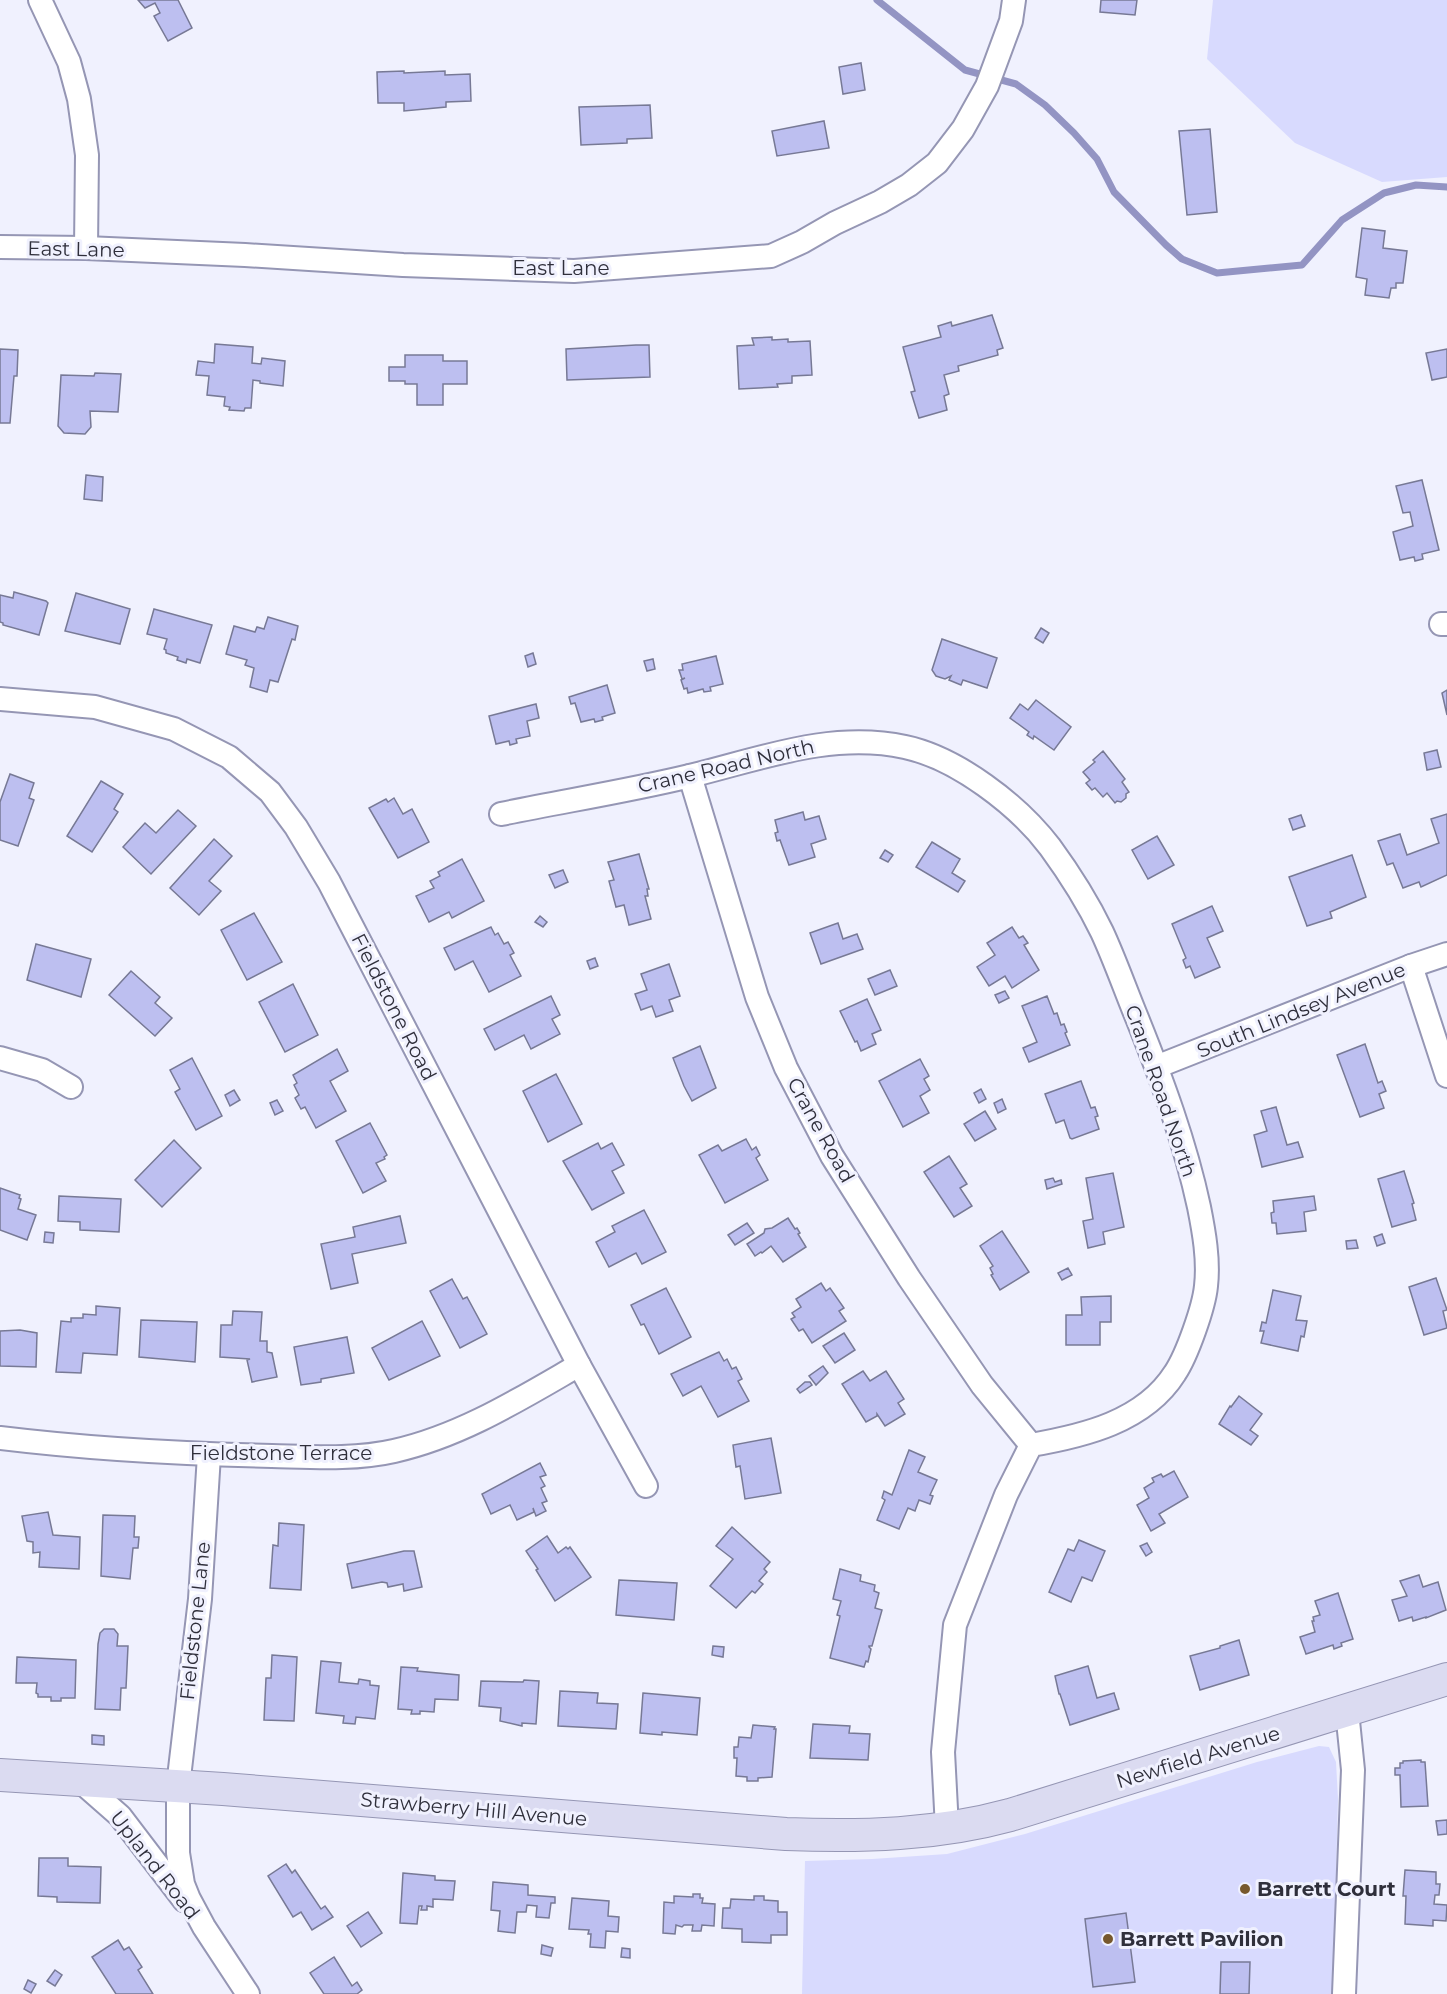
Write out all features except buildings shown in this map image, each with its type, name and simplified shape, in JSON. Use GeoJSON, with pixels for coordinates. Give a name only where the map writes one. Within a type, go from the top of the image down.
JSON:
{"type":"FeatureCollection","features":[{"type":"Feature","properties":{"kind":"main road","name":"Newfield Avenue"},"geometry":{"type":"LineString","coordinates":[[947,1828],[1020,1812],[1447,1679]]}},
{"type":"Feature","properties":{"kind":"main road","name":"Strawberry Hill Avenue"},"geometry":{"type":"LineString","coordinates":[[0,1775],[178,1786],[786,1834],[858,1836],[947,1828]]}},
{"type":"Feature","properties":{"kind":"street"},"geometry":{"type":"LineString","coordinates":[[40,0],[69,62],[79,99],[87,155],[86,248]]}},
{"type":"Feature","properties":{"kind":"street","name":"East Lane"},"geometry":{"type":"LineString","coordinates":[[0,247],[86,248],[244,255],[403,266],[574,271],[771,256],[880,202],[937,164],[963,129],[989,80],[1012,11]]}},
{"type":"Feature","properties":{"kind":"street","name":"Fieldstone Road"},"geometry":{"type":"LineString","coordinates":[[0,699],[95,707],[174,729],[229,757],[270,792],[296,827],[329,882],[579,1365],[646,1486]]}},
{"type":"Feature","properties":{"kind":"street","name":"Crane Road North"},"geometry":{"type":"LineString","coordinates":[[501,814],[690,776],[759,756],[829,743],[867,743],[903,746],[932,754],[961,768],[1017,812],[1048,845],[1101,930],[1156,1067],[1184,1147],[1201,1219],[1206,1250],[1206,1286],[1200,1314],[1175,1373],[1158,1393],[1138,1409],[1116,1422],[1066,1439],[1031,1445]]}},
{"type":"Feature","properties":{"kind":"street","name":"Crane Road"},"geometry":{"type":"LineString","coordinates":[[690,776],[758,997],[786,1068],[832,1156],[909,1278],[982,1384],[1031,1445]]}},
{"type":"Feature","properties":{"kind":"street","name":"South Lindsey Avenue"},"geometry":{"type":"LineString","coordinates":[[1156,1067],[1411,966],[1447,954]]}},
{"type":"Feature","properties":{"kind":"street"},"geometry":{"type":"LineString","coordinates":[[1411,966],[1447,1076]]}},
{"type":"Feature","properties":{"kind":"street"},"geometry":{"type":"LineString","coordinates":[[0,1058],[42,1070],[71,1087]]}},
{"type":"Feature","properties":{"kind":"street","name":"Fieldstone Terrace"},"geometry":{"type":"LineString","coordinates":[[0,1438],[209,1455],[366,1456],[420,1444],[490,1416],[579,1365]]}},
{"type":"Feature","properties":{"kind":"street"},"geometry":{"type":"LineString","coordinates":[[947,1828],[943,1752],[955,1625],[1006,1495],[1031,1445]]}},
{"type":"Feature","properties":{"kind":"street","name":"Fieldstone Lane"},"geometry":{"type":"LineString","coordinates":[[178,1786],[200,1599],[209,1455]]}},
{"type":"Feature","properties":{"kind":"street"},"geometry":{"type":"LineString","coordinates":[[1344,1994],[1353,1770],[1347,1711]]}},
{"type":"Feature","properties":{"kind":"street","name":"Upland Road"},"geometry":{"type":"LineString","coordinates":[[79,1780],[120,1816],[204,1927],[248,1994]]}},
{"type":"Feature","properties":{"kind":"street","name":"Upland Road"},"geometry":{"type":"LineString","coordinates":[[178,1786],[178,1853],[181,1874],[189,1899],[204,1927]]}},
{"type":"Feature","properties":{"kind":"shaded area"},"geometry":{"type":"Polygon","coordinates":[[[1213,0],[1447,0],[1447,177],[1382,182],[1295,143],[1207,59],[1213,0]]]}},
{"type":"Feature","properties":{"kind":"shaded area"},"geometry":{"type":"Polygon","coordinates":[[[1319,1746],[1329,1747],[1336,1762],[1338,1799],[1333,1994],[802,1994],[805,1861],[947,1854],[1025,1834],[1257,1762],[1319,1746]]]}},
{"type":"Feature","properties":{"kind":"waterway"},"geometry":{"type":"LineString","coordinates":[[877,0],[965,70],[1016,84],[1045,105],[1097,159],[1114,192],[1166,245],[1182,259],[1217,273],[1302,265],[1342,220],[1384,193],[1416,185],[1447,187]]}},
{"type":"Feature","properties":{"kind":"place","name":"Barrett Court"},"geometry":{"type":"Point","coordinates":[1245,1889]}},
{"type":"Feature","properties":{"kind":"place","name":"Barrett Pavilion"},"geometry":{"type":"Point","coordinates":[1108,1939]}}]}
